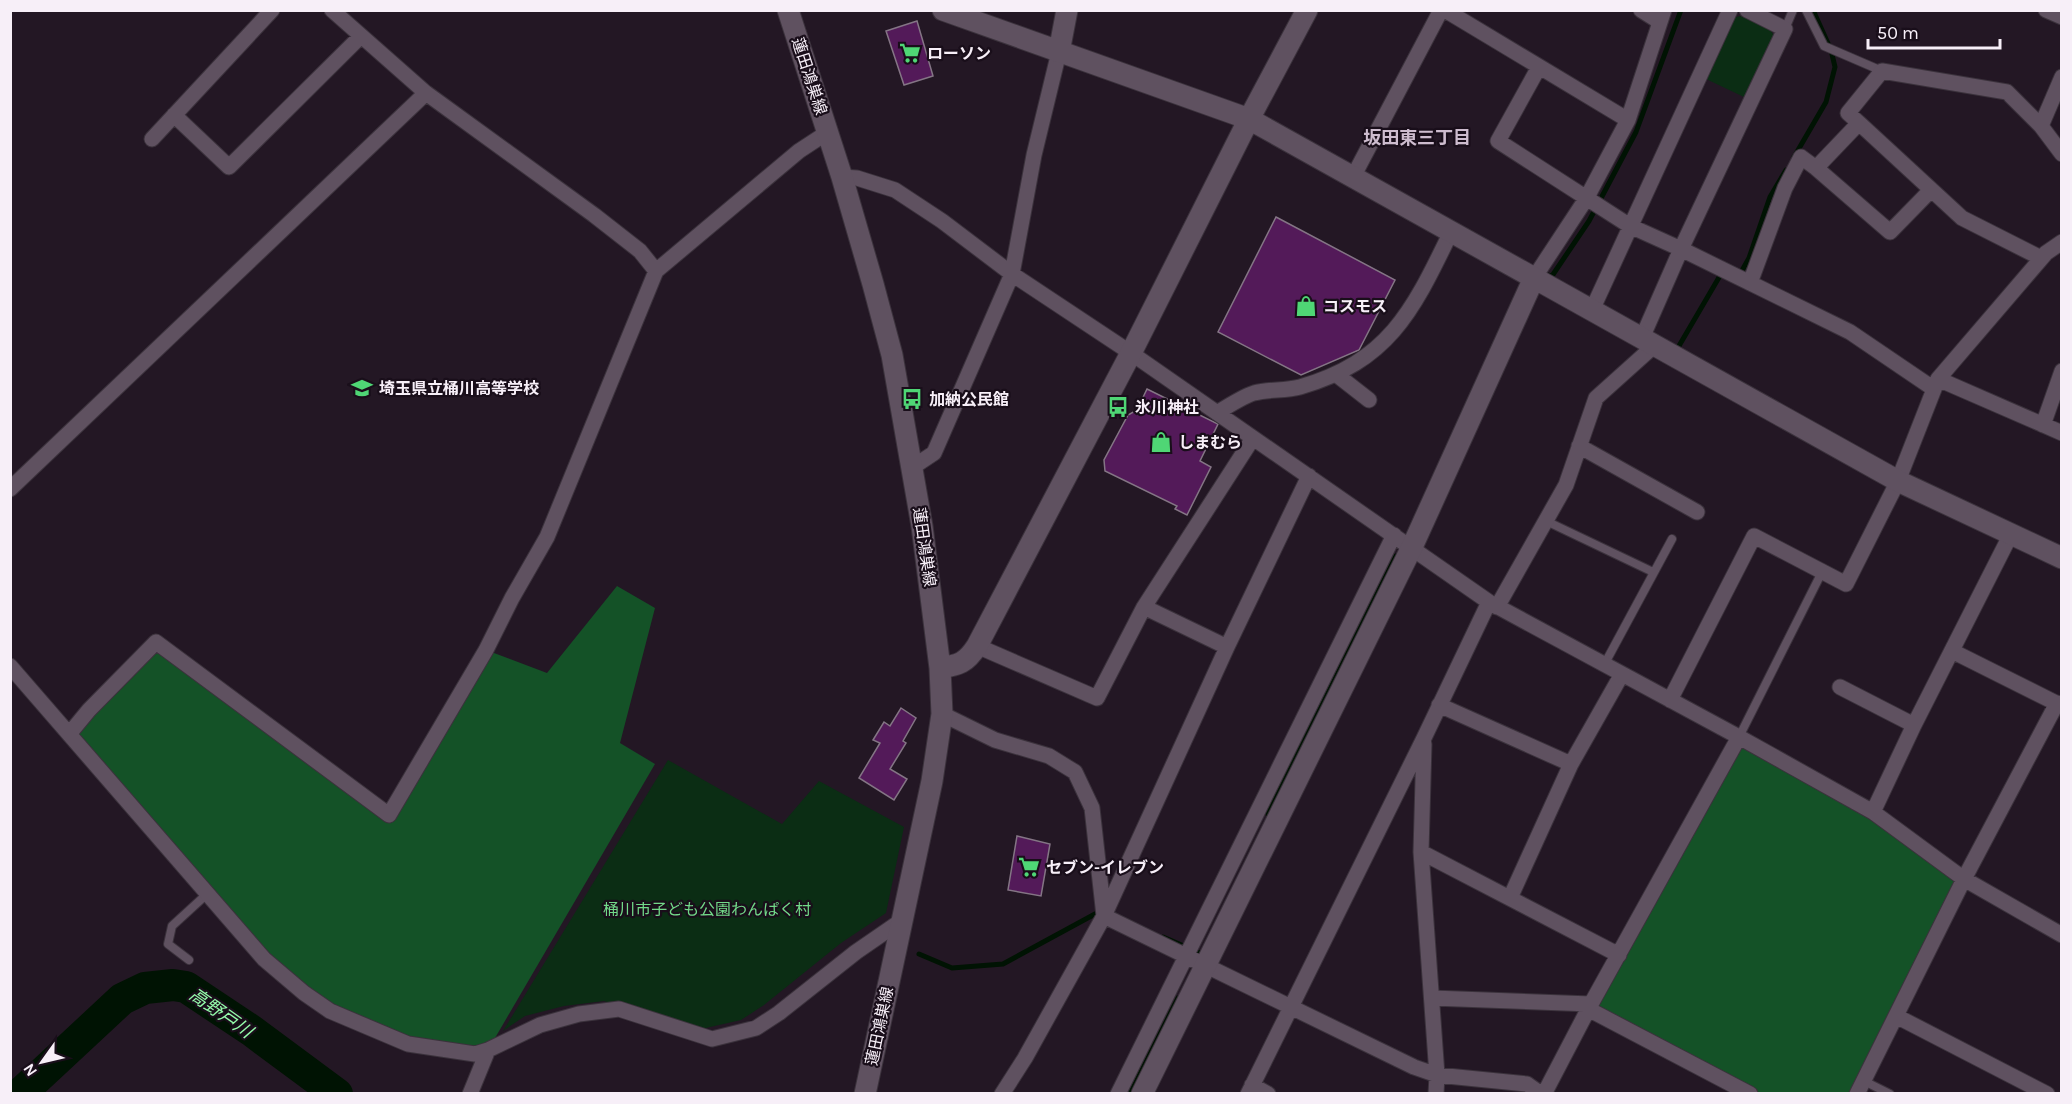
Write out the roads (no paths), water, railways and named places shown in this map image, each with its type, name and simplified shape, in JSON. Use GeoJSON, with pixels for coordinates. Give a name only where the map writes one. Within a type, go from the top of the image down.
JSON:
{"type":"FeatureCollection","features":[{"type":"Feature","properties":{"kind":"street"},"geometry":{"type":"LineString","coordinates":[[152,139],[272,10]]}},
{"type":"Feature","properties":{"kind":"street"},"geometry":{"type":"LineString","coordinates":[[332,10],[426,93],[594,215],[640,251],[656,271]]}},
{"type":"Feature","properties":{"kind":"street","name":"蓮田鴻巣線"},"geometry":{"type":"LineString","coordinates":[[788,10],[842,177],[892,356],[913,467],[940,668],[942,714],[932,781],[865,1094]]}},
{"type":"Feature","properties":{"kind":"street"},"geometry":{"type":"LineString","coordinates":[[943,10],[1249,119],[1898,481],[2061,558]]}},
{"type":"Feature","properties":{"kind":"street"},"geometry":{"type":"LineString","coordinates":[[913,467],[934,453],[1012,274],[1034,155],[1067,10]]}},
{"type":"Feature","properties":{"kind":"street"},"geometry":{"type":"LineString","coordinates":[[940,668],[963,662],[969,658],[977,646],[1307,10]]}},
{"type":"Feature","properties":{"kind":"street"},"geometry":{"type":"LineString","coordinates":[[1353,177],[1443,10],[1628,120]]}},
{"type":"Feature","properties":{"kind":"street"},"geometry":{"type":"LineString","coordinates":[[1142,1094],[1412,548],[1534,278],[1586,199],[1628,120],[1662,16],[1641,10]]}},
{"type":"Feature","properties":{"kind":"street"},"geometry":{"type":"LineString","coordinates":[[1592,310],[1730,10]]}},
{"type":"Feature","properties":{"kind":"street"},"geometry":{"type":"LineString","coordinates":[[1268,1094],[1250,1089],[1439,705],[1493,604],[1566,485],[1596,398],[1649,342],[1681,249],[1785,29],[1747,10]]}},
{"type":"Feature","properties":{"kind":"street"},"geometry":{"type":"LineString","coordinates":[[2046,10],[2061,17]]}},
{"type":"Feature","properties":{"kind":"street"},"geometry":{"type":"LineString","coordinates":[[174,115],[229,167],[361,36]]}},
{"type":"Feature","properties":{"kind":"street"},"geometry":{"type":"LineString","coordinates":[[1539,67],[1498,141],[1630,226],[1850,332],[1936,384],[2061,433]]}},
{"type":"Feature","properties":{"kind":"street"},"geometry":{"type":"LineString","coordinates":[[2041,258],[1962,218],[1848,112],[1882,70],[2007,92],[2041,126],[2061,154]]}},
{"type":"Feature","properties":{"kind":"street"},"geometry":{"type":"LineString","coordinates":[[2041,126],[2061,77]]}},
{"type":"Feature","properties":{"kind":"street"},"geometry":{"type":"LineString","coordinates":[[10,489],[426,93]]}},
{"type":"Feature","properties":{"kind":"street"},"geometry":{"type":"LineString","coordinates":[[1816,168],[1859,123]]}},
{"type":"Feature","properties":{"kind":"street"},"geometry":{"type":"LineString","coordinates":[[70,733],[89,710],[156,642],[389,815],[486,650],[512,598],[547,537],[656,271],[773,172],[828,132]]}},
{"type":"Feature","properties":{"kind":"street"},"geometry":{"type":"LineString","coordinates":[[1750,282],[1785,188],[1802,157],[1890,232],[1931,190]]}},
{"type":"Feature","properties":{"kind":"street"},"geometry":{"type":"LineString","coordinates":[[842,177],[857,178],[896,190],[942,220],[1012,274],[1131,353],[1493,604],[1739,737],[1873,813],[1964,879],[2060,932]]}},
{"type":"Feature","properties":{"kind":"street"},"geometry":{"type":"LineString","coordinates":[[1217,413],[1253,393],[1297,388],[1337,375],[1362,359],[1396,331],[1421,294],[1451,232]]}},
{"type":"Feature","properties":{"kind":"street"},"geometry":{"type":"LineString","coordinates":[[1670,700],[1754,536],[1846,584],[1898,481],[1936,384],[2041,258],[2061,242]]}},
{"type":"Feature","properties":{"kind":"street"},"geometry":{"type":"LineString","coordinates":[[2043,425],[2061,371]]}},
{"type":"Feature","properties":{"kind":"street"},"geometry":{"type":"LineString","coordinates":[[1337,375],[1370,400]]}},
{"type":"Feature","properties":{"kind":"street"},"geometry":{"type":"LineString","coordinates":[[977,646],[1097,698],[1144,607],[1253,438]]}},
{"type":"Feature","properties":{"kind":"street"},"geometry":{"type":"LineString","coordinates":[[1579,446],[1697,512]]}},
{"type":"Feature","properties":{"kind":"street"},"geometry":{"type":"LineString","coordinates":[[1002,1094],[1025,1058],[1104,916],[1227,646],[1309,476]]}},
{"type":"Feature","properties":{"kind":"street"},"geometry":{"type":"LineString","coordinates":[[1873,813],[1914,725],[2011,534]]}},
{"type":"Feature","properties":{"kind":"street"},"geometry":{"type":"LineString","coordinates":[[1118,1094],[1394,535]]}},
{"type":"Feature","properties":{"kind":"street"},"geometry":{"type":"LineString","coordinates":[[1144,607],[1227,646]]}},
{"type":"Feature","properties":{"kind":"street"},"geometry":{"type":"LineString","coordinates":[[1860,1087],[1964,879],[2059,704],[1952,651]]}},
{"type":"Feature","properties":{"kind":"street"},"geometry":{"type":"LineString","coordinates":[[10,666],[264,959],[304,993],[330,1011],[408,1044],[475,1054],[540,1025],[579,1014],[619,1009],[712,1039],[756,1028],[901,921]]}},
{"type":"Feature","properties":{"kind":"street"},"geometry":{"type":"LineString","coordinates":[[1510,898],[1571,764],[1622,675]]}},
{"type":"Feature","properties":{"kind":"street"},"geometry":{"type":"LineString","coordinates":[[1840,687],[1914,725]]}},
{"type":"Feature","properties":{"kind":"street"},"geometry":{"type":"LineString","coordinates":[[1439,705],[1571,764]]}},
{"type":"Feature","properties":{"kind":"street"},"geometry":{"type":"LineString","coordinates":[[942,714],[996,740],[1049,756],[1075,772],[1092,808],[1104,916]]}},
{"type":"Feature","properties":{"kind":"street"},"geometry":{"type":"LineString","coordinates":[[1104,916],[1414,1067],[1437,1075],[1527,1084],[1543,1094],[1739,737]]}},
{"type":"Feature","properties":{"kind":"street"},"geometry":{"type":"LineString","coordinates":[[1424,738],[1420,852],[1432,998],[1436,1094]]}},
{"type":"Feature","properties":{"kind":"street"},"geometry":{"type":"LineString","coordinates":[[1420,852],[1619,955]]}},
{"type":"Feature","properties":{"kind":"street"},"geometry":{"type":"LineString","coordinates":[[1432,998],[1589,1007],[1750,1094]]}},
{"type":"Feature","properties":{"kind":"street"},"geometry":{"type":"LineString","coordinates":[[1896,1016],[2047,1094]]}},
{"type":"Feature","properties":{"kind":"street"},"geometry":{"type":"LineString","coordinates":[[470,1094],[488,1050]]}},
{"type":"Feature","properties":{"kind":"lane"},"geometry":{"type":"LineString","coordinates":[[1785,29],[1793,10]]}},
{"type":"Feature","properties":{"kind":"lane"},"geometry":{"type":"LineString","coordinates":[[1806,10],[1824,46],[1882,70]]}},
{"type":"Feature","properties":{"kind":"lane"},"geometry":{"type":"LineString","coordinates":[[1544,520],[1653,572]]}},
{"type":"Feature","properties":{"kind":"lane"},"geometry":{"type":"LineString","coordinates":[[1604,665],[1671,539]]}},
{"type":"Feature","properties":{"kind":"lane"},"geometry":{"type":"LineString","coordinates":[[1739,737],[1822,572]]}},
{"type":"Feature","properties":{"kind":"lane"},"geometry":{"type":"LineString","coordinates":[[189,960],[168,944],[172,926],[207,894]]}},
{"type":"Feature","properties":{"kind":"lane"},"geometry":{"type":"LineString","coordinates":[[1860,1087],[1890,1094]]}},
{"type":"Feature","properties":{"kind":"waterway"},"geometry":{"type":"LineString","coordinates":[[1547,275],[1552,276],[1589,221],[1636,132],[1681,10]]}},
{"type":"Feature","properties":{"kind":"waterway"},"geometry":{"type":"LineString","coordinates":[[1794,157],[1826,102],[1835,67],[1831,50],[1813,10]]}},
{"type":"Feature","properties":{"kind":"waterway"},"geometry":{"type":"LineString","coordinates":[[1739,276],[1749,258],[1770,197],[1786,170]]}},
{"type":"Feature","properties":{"kind":"waterway"},"geometry":{"type":"LineString","coordinates":[[1676,351],[1721,274],[1724,275]]}},
{"type":"Feature","properties":{"kind":"waterway"},"geometry":{"type":"LineString","coordinates":[[1268,814],[1396,556]]}},
{"type":"Feature","properties":{"kind":"waterway"},"geometry":{"type":"LineString","coordinates":[[919,954],[952,968],[1003,964],[1095,914],[1102,913]]}},
{"type":"Feature","properties":{"kind":"waterway"},"geometry":{"type":"LineString","coordinates":[[1163,937],[1200,953]]}},
{"type":"Feature","properties":{"kind":"waterway","name":"高野戸川"},"geometry":{"type":"LineString","coordinates":[[20,1094],[122,999],[145,988],[173,985],[186,987],[252,1031],[337,1094]]}},
{"type":"Feature","properties":{"kind":"waterway"},"geometry":{"type":"LineString","coordinates":[[1130,1094],[1178,998]]}},
{"type":"Feature","properties":{"kind":"place","name":"ローソン"},"geometry":{"type":"Point","coordinates":[910,53]}},
{"type":"Feature","properties":{"kind":"place","name":"コスモス"},"geometry":{"type":"Point","coordinates":[1306,306]}},
{"type":"Feature","properties":{"kind":"place","name":"埼玉県立桶川高等学校"},"geometry":{"type":"Point","coordinates":[362,388]}},
{"type":"Feature","properties":{"kind":"place","name":"加納公民館"},"geometry":{"type":"Point","coordinates":[912,399]}},
{"type":"Feature","properties":{"kind":"place","name":"氷川神社"},"geometry":{"type":"Point","coordinates":[1118,407]}},
{"type":"Feature","properties":{"kind":"place","name":"しまむら"},"geometry":{"type":"Point","coordinates":[1161,442]}},
{"type":"Feature","properties":{"kind":"place","name":"セブン-イレブン"},"geometry":{"type":"Point","coordinates":[1029,867]}},
{"type":"Feature","properties":{"kind":"district","name":"坂田東三丁目"},"geometry":{"type":"Point","coordinates":[1417,138]}},
{"type":"Feature","properties":{"kind":"park label","name":"桶川市子ども公園わんぱく村"},"geometry":{"type":"Point","coordinates":[707,909]}}]}
